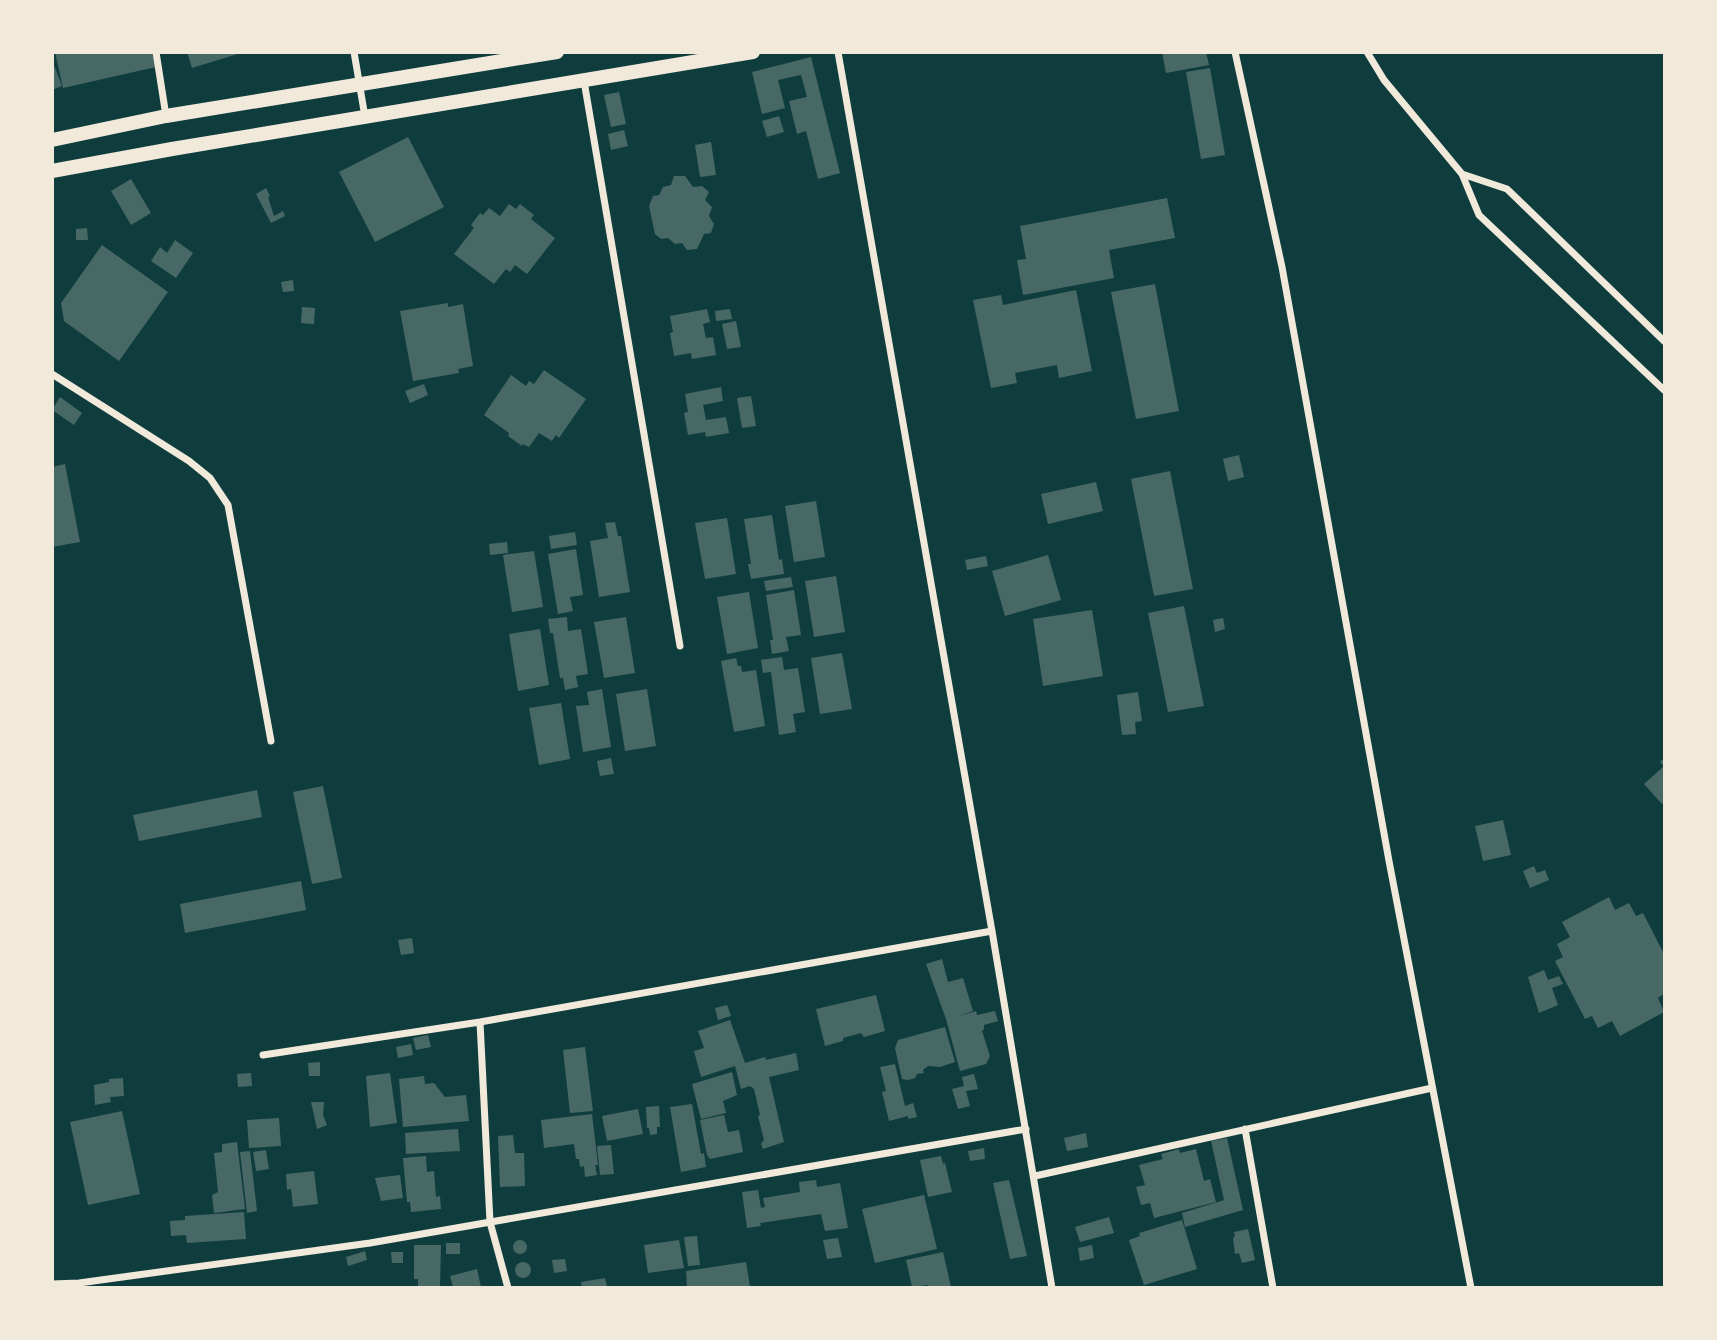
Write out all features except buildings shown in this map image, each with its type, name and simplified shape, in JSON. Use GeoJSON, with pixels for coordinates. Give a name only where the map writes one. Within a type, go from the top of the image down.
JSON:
{"type":"FeatureCollection","features":[{"type":"Feature","properties":{"kind":"main road"},"geometry":{"type":"LineString","coordinates":[[52,139],[166,116],[557,52]]}},
{"type":"Feature","properties":{"kind":"main road"},"geometry":{"type":"LineString","coordinates":[[52,172],[172,149],[753,52]]}},
{"type":"Feature","properties":{"kind":"street"},"geometry":{"type":"LineString","coordinates":[[156,52],[166,116]]}},
{"type":"Feature","properties":{"kind":"street"},"geometry":{"type":"LineString","coordinates":[[354,52],[365,118]]}},
{"type":"Feature","properties":{"kind":"street"},"geometry":{"type":"LineString","coordinates":[[838,52],[1035,1176],[1052,1287]]}},
{"type":"Feature","properties":{"kind":"street"},"geometry":{"type":"LineString","coordinates":[[1235,52],[1282,267],[1389,861],[1471,1287]]}},
{"type":"Feature","properties":{"kind":"street"},"geometry":{"type":"LineString","coordinates":[[1367,52],[1384,80],[1462,174],[1479,215],[1664,390]]}},
{"type":"Feature","properties":{"kind":"street"},"geometry":{"type":"LineString","coordinates":[[584,81],[680,646]]}},
{"type":"Feature","properties":{"kind":"street"},"geometry":{"type":"LineString","coordinates":[[1462,174],[1507,189],[1664,341]]}},
{"type":"Feature","properties":{"kind":"street"},"geometry":{"type":"LineString","coordinates":[[52,374],[189,461],[210,478],[228,505],[271,741]]}},
{"type":"Feature","properties":{"kind":"street"},"geometry":{"type":"LineString","coordinates":[[263,1055],[480,1022],[992,931]]}},
{"type":"Feature","properties":{"kind":"street"},"geometry":{"type":"LineString","coordinates":[[480,1022],[490,1222],[508,1287]]}},
{"type":"Feature","properties":{"kind":"street"},"geometry":{"type":"LineString","coordinates":[[1035,1176],[1432,1087]]}},
{"type":"Feature","properties":{"kind":"street"},"geometry":{"type":"LineString","coordinates":[[52,1284],[79,1283],[370,1243],[1026,1129]]}},
{"type":"Feature","properties":{"kind":"street"},"geometry":{"type":"LineString","coordinates":[[1245,1129],[1273,1287]]}}]}
